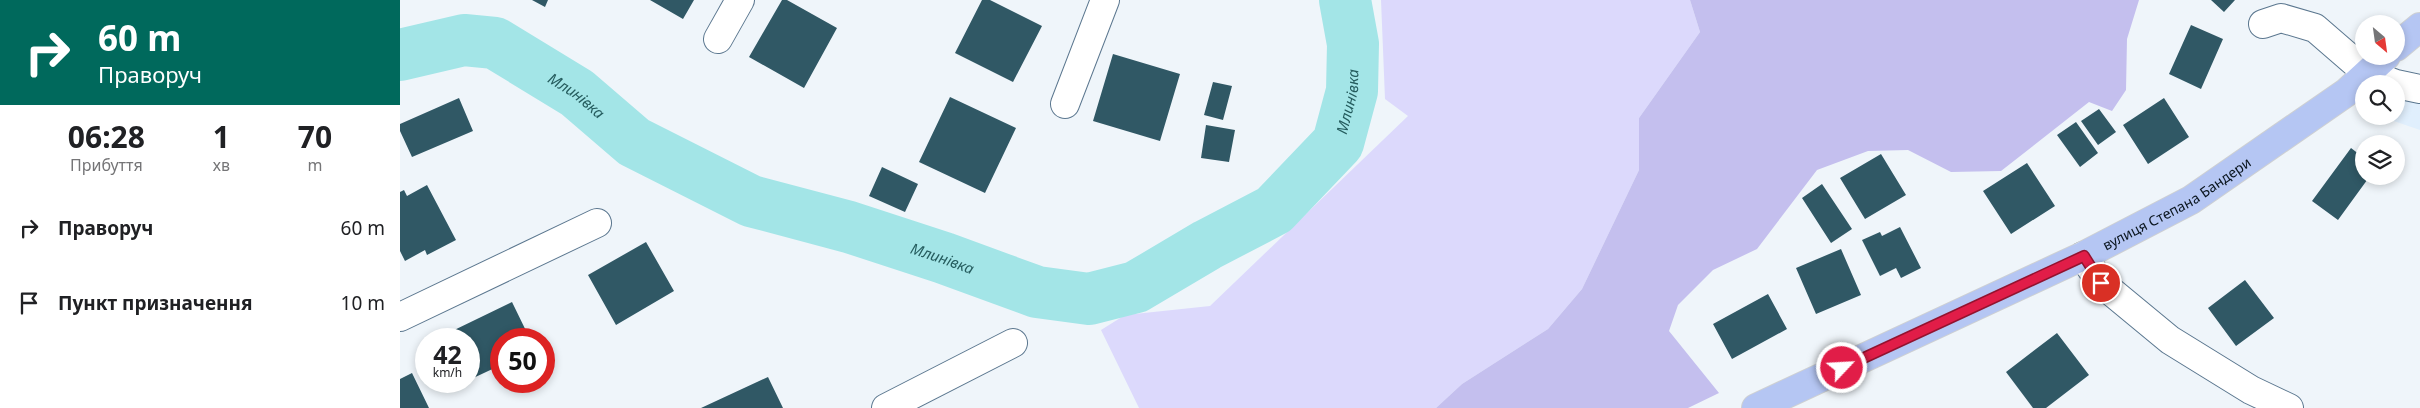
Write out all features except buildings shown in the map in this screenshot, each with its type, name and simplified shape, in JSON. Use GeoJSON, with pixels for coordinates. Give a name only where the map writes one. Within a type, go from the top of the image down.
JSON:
{"type":"FeatureCollection","features":[{"type":"Feature","properties":{"kind":"main road"},"geometry":{"type":"LineString","coordinates":[[2405,40],[2420,27]]}},
{"type":"Feature","properties":{"kind":"main road","name":"вулиця Степана Бандери"},"geometry":{"type":"LineString","coordinates":[[1756,408],[2084,256],[2191,200],[2347,92],[2376,65]]}},
{"type":"Feature","properties":{"kind":"street"},"geometry":{"type":"LineString","coordinates":[[718,39],[740,0]]}},
{"type":"Feature","properties":{"kind":"street"},"geometry":{"type":"LineString","coordinates":[[1066,104],[1104,0]]}},
{"type":"Feature","properties":{"kind":"street"},"geometry":{"type":"LineString","coordinates":[[2263,24],[2281,18],[2315,28],[2355,51]]}},
{"type":"Feature","properties":{"kind":"street"},"geometry":{"type":"LineString","coordinates":[[2378,65],[2387,75]]}},
{"type":"Feature","properties":{"kind":"street"},"geometry":{"type":"LineString","coordinates":[[2405,86],[2420,89]]}},
{"type":"Feature","properties":{"kind":"street"},"geometry":{"type":"LineString","coordinates":[[400,317],[597,223]]}},
{"type":"Feature","properties":{"kind":"street"},"geometry":{"type":"LineString","coordinates":[[2084,256],[2101,283],[2170,340],[2251,390],[2288,408]]}},
{"type":"Feature","properties":{"kind":"street"},"geometry":{"type":"LineString","coordinates":[[886,408],[1012,343]]}},
{"type":"Feature","properties":{"kind":"shaded area"},"geometry":{"type":"Polygon","coordinates":[[[1381,0],[1690,0],[1700,32],[1639,118],[1639,170],[1582,289],[1548,329],[1462,384],[1436,408],[1139,408],[1101,330],[1125,315],[1210,306],[1408,116],[1385,99],[1381,0]]]}},
{"type":"Feature","properties":{"kind":"shaded area"},"geometry":{"type":"Polygon","coordinates":[[[1690,0],[2139,0],[2127,39],[2126,90],[2112,111],[2089,102],[2001,171],[1951,172],[1908,150],[1868,151],[1817,170],[1757,249],[1713,270],[1678,305],[1669,331],[1719,393],[1688,408],[1436,408],[1462,384],[1548,329],[1582,289],[1639,170],[1639,118],[1700,32],[1690,0]]]}},
{"type":"Feature","properties":{"kind":"shaded area"},"geometry":{"type":"Polygon","coordinates":[[[2420,80],[2420,130],[2405,125],[2405,94],[2420,80]]]}},
{"type":"Feature","properties":{"kind":"waterway","name":"Млинівка"},"geometry":{"type":"LineString","coordinates":[[400,55],[464,40],[495,43],[577,93],[634,142],[751,201],[849,227],[944,258],[1037,292],[1089,299],[1136,287],[1207,245],[1274,210],[1338,143],[1352,91],[1353,44],[1345,0]]}},
{"type":"Feature","properties":{"kind":"route"},"geometry":{"type":"LineString","coordinates":[[1842,368],[2084,256],[2101,283]]}}]}
